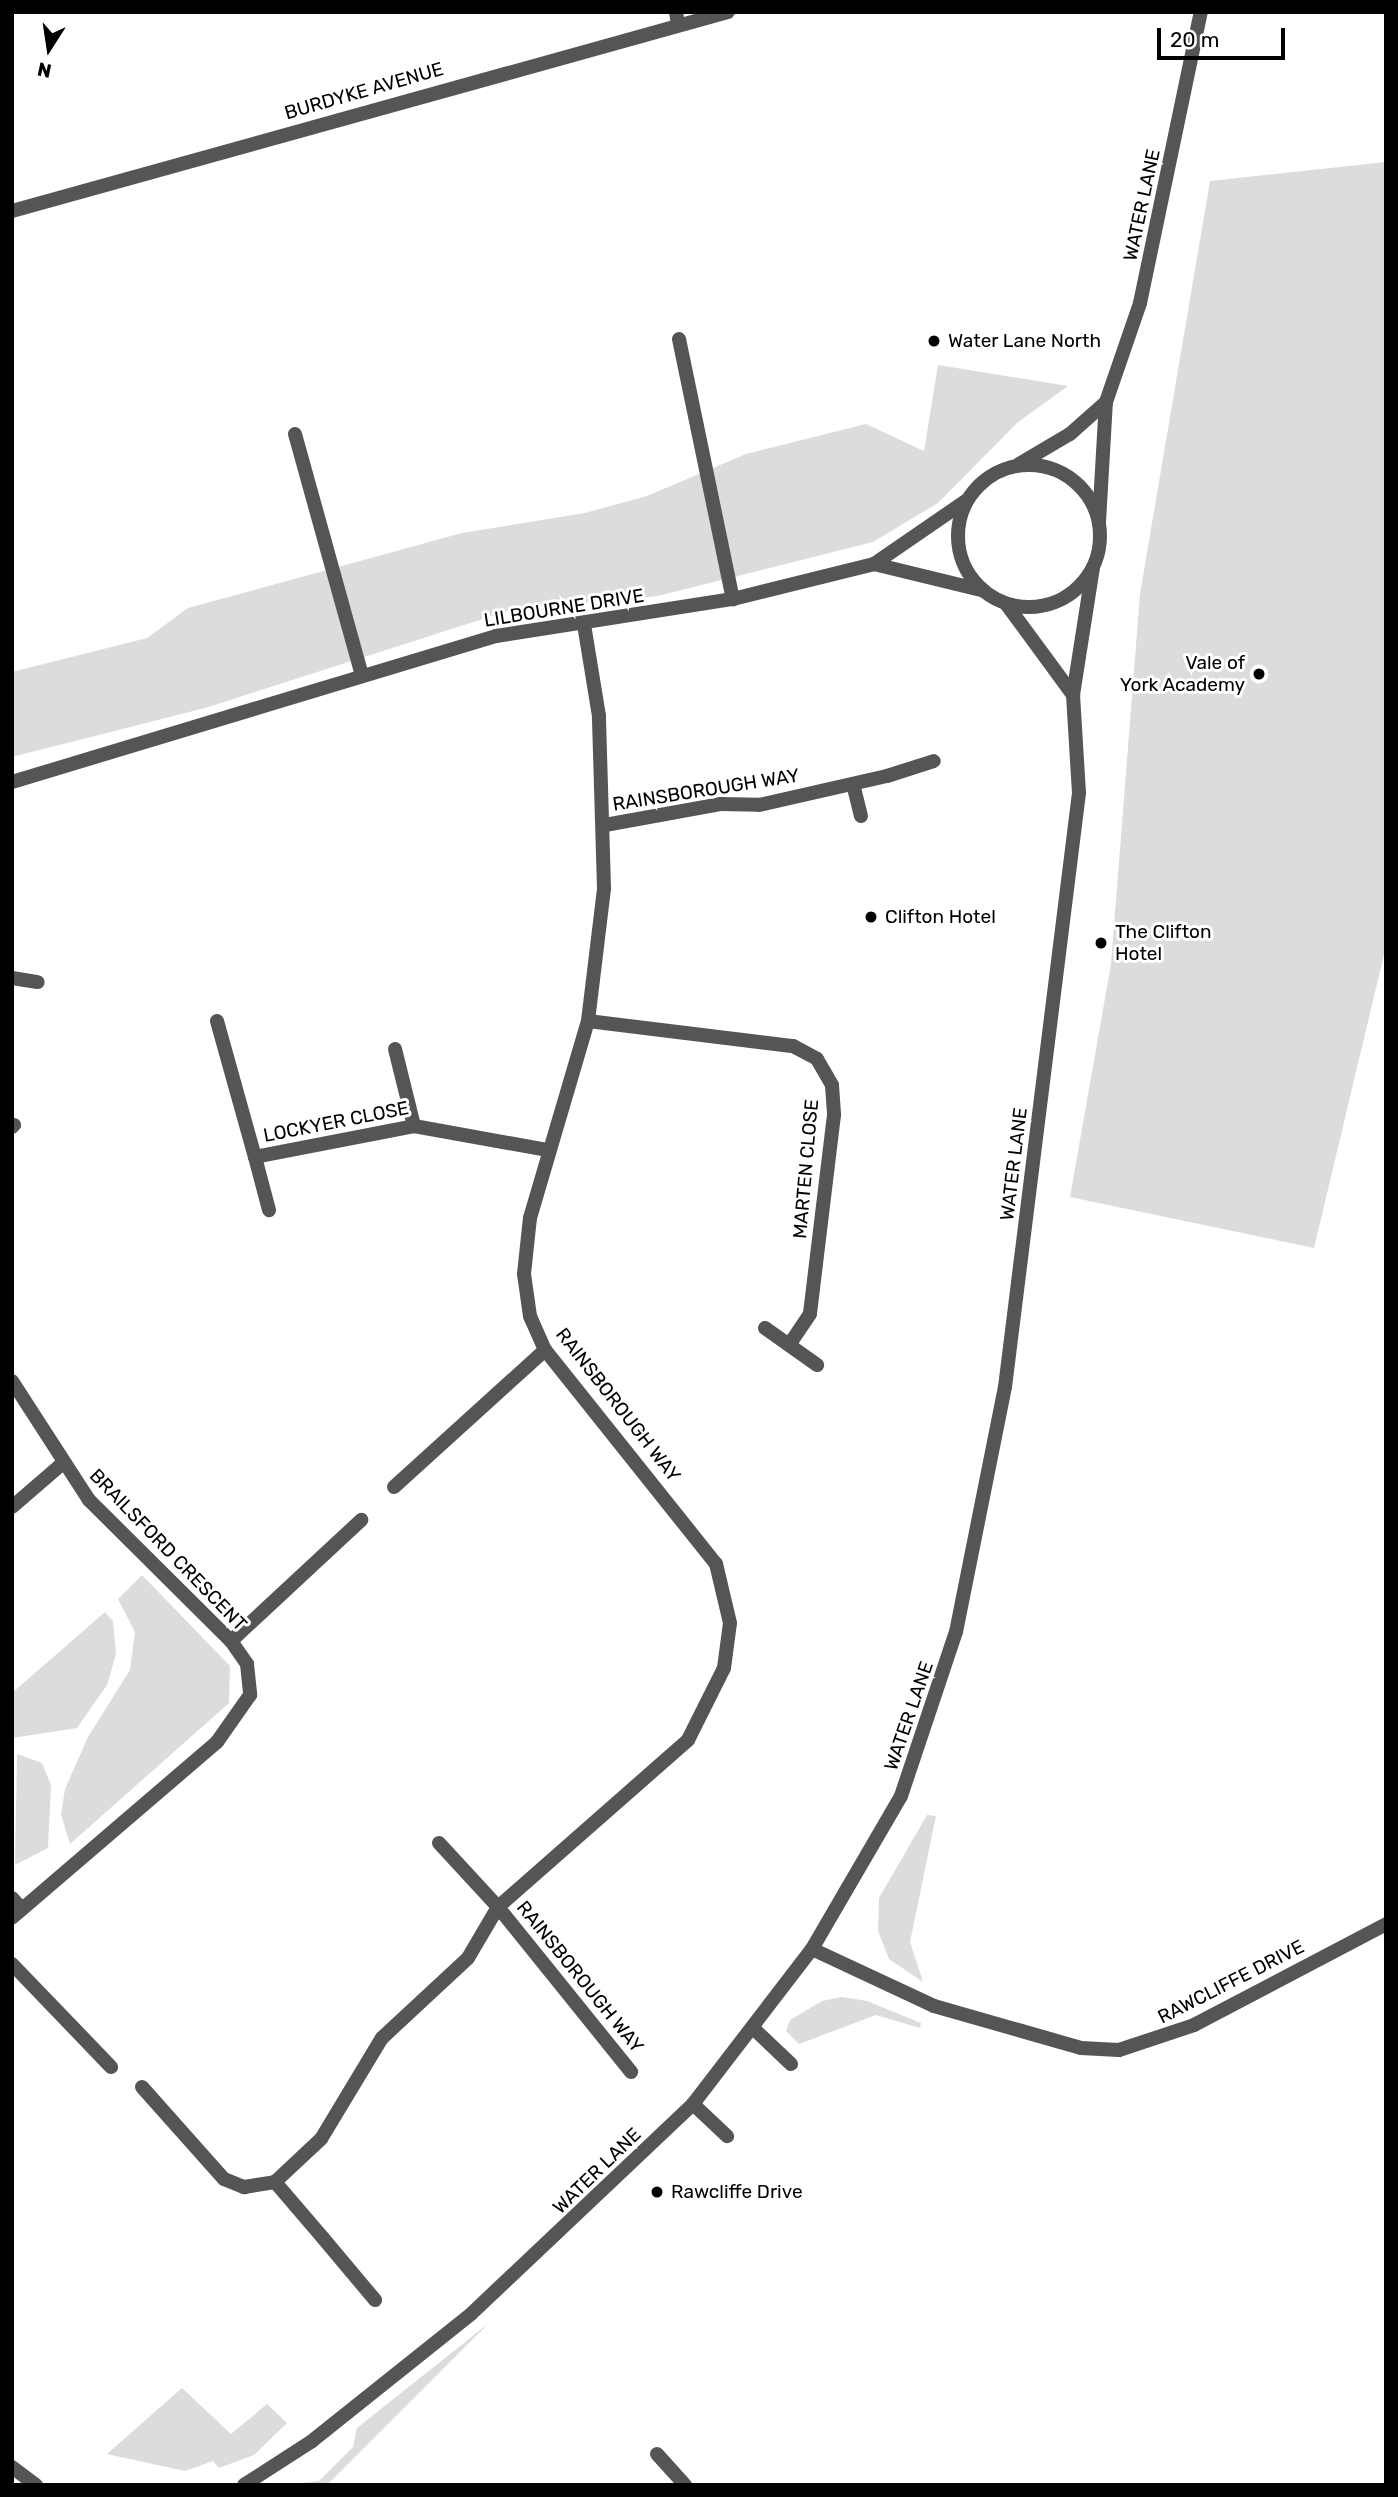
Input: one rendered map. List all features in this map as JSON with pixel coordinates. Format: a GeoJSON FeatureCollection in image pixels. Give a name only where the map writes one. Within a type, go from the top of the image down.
{"type":"FeatureCollection","features":[{"type":"Feature","properties":{"kind":"street","name":"BURDYKE AVENUE"},"geometry":{"type":"LineString","coordinates":[[12,211],[677,18],[728,12]]}},
{"type":"Feature","properties":{"kind":"street","name":"WATER LANE"},"geometry":{"type":"LineString","coordinates":[[1099,522],[1106,402],[1140,303],[1201,12]]}},
{"type":"Feature","properties":{"kind":"street"},"geometry":{"type":"LineString","coordinates":[[679,339],[733,599]]}},
{"type":"Feature","properties":{"kind":"street","name":"WATER LANE"},"geometry":{"type":"LineString","coordinates":[[1016,466],[1070,434],[1106,402]]}},
{"type":"Feature","properties":{"kind":"street"},"geometry":{"type":"LineString","coordinates":[[295,434],[362,676]]}},
{"type":"Feature","properties":{"kind":"street"},"geometry":{"type":"LineString","coordinates":[[1007,605],[1048,606],[1082,585],[1093,568],[1099,522],[1069,477],[1016,466],[988,478],[967,500],[958,548],[981,590],[1007,605],[1073,695]]}},
{"type":"Feature","properties":{"kind":"street","name":"LILBOURNE DRIVE"},"geometry":{"type":"LineString","coordinates":[[12,782],[496,636],[733,599],[874,564],[967,500]]}},
{"type":"Feature","properties":{"kind":"street","name":"LILBOURNE DRIVE"},"geometry":{"type":"LineString","coordinates":[[874,564],[981,590]]}},
{"type":"Feature","properties":{"kind":"street","name":"WATER LANE"},"geometry":{"type":"LineString","coordinates":[[244,2485],[312,2441],[471,2314],[694,2104],[754,2029],[812,1949],[901,1796],[938,1695],[975,1554],[1005,1387],[1079,793],[1073,695],[1093,568]]}},
{"type":"Feature","properties":{"kind":"street","name":"RAINSBOROUGH WAY"},"geometry":{"type":"LineString","coordinates":[[275,2182],[321,2139],[382,2038],[468,1958],[498,1908],[688,1740],[724,1668],[730,1623],[716,1564],[545,1350],[530,1316],[524,1274],[547,1150],[587,1021],[605,825],[599,716],[584,624]]}},
{"type":"Feature","properties":{"kind":"street","name":"RAINSBOROUGH WAY"},"geometry":{"type":"LineString","coordinates":[[605,825],[720,804],[759,805],[887,776],[934,761]]}},
{"type":"Feature","properties":{"kind":"street"},"geometry":{"type":"LineString","coordinates":[[853,784],[861,816]]}},
{"type":"Feature","properties":{"kind":"street"},"geometry":{"type":"LineString","coordinates":[[12,978],[38,982]]}},
{"type":"Feature","properties":{"kind":"street","name":"LOCKYER CLOSE"},"geometry":{"type":"LineString","coordinates":[[217,1021],[269,1210]]}},
{"type":"Feature","properties":{"kind":"street","name":"MARTEN CLOSE"},"geometry":{"type":"LineString","coordinates":[[587,1021],[793,1046],[817,1059],[832,1085],[834,1115],[810,1314],[789,1345]]}},
{"type":"Feature","properties":{"kind":"street"},"geometry":{"type":"LineString","coordinates":[[395,1049],[414,1126]]}},
{"type":"Feature","properties":{"kind":"street","name":"LOCKYER CLOSE"},"geometry":{"type":"LineString","coordinates":[[255,1157],[414,1126],[547,1150]]}},
{"type":"Feature","properties":{"kind":"street"},"geometry":{"type":"LineString","coordinates":[[765,1328],[817,1365]]}},
{"type":"Feature","properties":{"kind":"street"},"geometry":{"type":"LineString","coordinates":[[394,1487],[545,1350]]}},
{"type":"Feature","properties":{"kind":"street","name":"BRAILSFORD CRESCENT"},"geometry":{"type":"LineString","coordinates":[[12,1381],[89,1500],[231,1641],[247,1664],[250,1695],[239,1718],[15,1909]]}},
{"type":"Feature","properties":{"kind":"street"},"geometry":{"type":"LineString","coordinates":[[12,1507],[63,1463]]}},
{"type":"Feature","properties":{"kind":"street"},"geometry":{"type":"LineString","coordinates":[[231,1641],[361,1520]]}},
{"type":"Feature","properties":{"kind":"street"},"geometry":{"type":"LineString","coordinates":[[439,1843],[498,1908]]}},
{"type":"Feature","properties":{"kind":"street","name":"RAINSBOROUGH WAY"},"geometry":{"type":"LineString","coordinates":[[498,1908],[631,2072]]}},
{"type":"Feature","properties":{"kind":"street","name":"RAWCLIFFE DRIVE"},"geometry":{"type":"LineString","coordinates":[[812,1949],[947,2010],[1081,2048],[1119,2050],[1194,2025],[1386,1924]]}},
{"type":"Feature","properties":{"kind":"street"},"geometry":{"type":"LineString","coordinates":[[12,1964],[111,2067]]}},
{"type":"Feature","properties":{"kind":"street"},"geometry":{"type":"LineString","coordinates":[[754,2029],[791,2064]]}},
{"type":"Feature","properties":{"kind":"street"},"geometry":{"type":"LineString","coordinates":[[142,2087],[224,2179],[244,2187],[275,2182],[375,2300]]}},
{"type":"Feature","properties":{"kind":"street"},"geometry":{"type":"LineString","coordinates":[[694,2104],[727,2136]]}},
{"type":"Feature","properties":{"kind":"street"},"geometry":{"type":"LineString","coordinates":[[657,2454],[685,2485]]}},
{"type":"Feature","properties":{"kind":"street"},"geometry":{"type":"LineString","coordinates":[[12,2467],[36,2485]]}},
{"type":"Feature","properties":{"kind":"shaded area","name":"Vale of York Academy"},"geometry":{"type":"Polygon","coordinates":[[[1386,162],[1386,946],[1314,1248],[1070,1197],[1111,964],[1140,594],[1210,181],[1386,162]]]}},
{"type":"Feature","properties":{"kind":"shaded area"},"geometry":{"type":"Polygon","coordinates":[[[938,365],[1068,386],[1017,423],[938,503],[873,542],[658,596],[514,609],[205,708],[12,757],[12,672],[147,638],[188,608],[462,533],[585,513],[647,496],[746,454],[866,424],[924,451],[938,365]]]}},
{"type":"Feature","properties":{"kind":"shaded area"},"geometry":{"type":"Polygon","coordinates":[[[142,1575],[230,1666],[229,1703],[70,1844],[61,1815],[65,1789],[88,1737],[130,1670],[135,1632],[118,1599],[142,1575]]]}},
{"type":"Feature","properties":{"kind":"shaded area"},"geometry":{"type":"Polygon","coordinates":[[[105,1612],[113,1621],[116,1654],[107,1685],[77,1728],[12,1738],[12,1693],[105,1612]]]}},
{"type":"Feature","properties":{"kind":"shaded area"},"geometry":{"type":"Polygon","coordinates":[[[17,1754],[42,1763],[51,1785],[48,1848],[15,1865],[17,1754]]]}},
{"type":"Feature","properties":{"kind":"shaded area"},"geometry":{"type":"Polygon","coordinates":[[[927,1815],[936,1816],[910,1942],[923,1982],[889,1959],[878,1931],[879,1898],[927,1815]]]}},
{"type":"Feature","properties":{"kind":"shaded area"},"geometry":{"type":"Polygon","coordinates":[[[842,1997],[867,2001],[921,2023],[920,2028],[876,2015],[799,2044],[786,2031],[790,2020],[822,2001],[842,1997]]]}},
{"type":"Feature","properties":{"kind":"shaded area"},"geometry":{"type":"Polygon","coordinates":[[[489,2323],[327,2485],[280,2485],[319,2481],[353,2447],[357,2428],[489,2323]]]}},
{"type":"Feature","properties":{"kind":"shaded area"},"geometry":{"type":"Polygon","coordinates":[[[182,2388],[231,2434],[267,2404],[287,2423],[254,2455],[219,2468],[213,2461],[185,2471],[107,2454],[182,2388]]]}},
{"type":"Feature","properties":{"kind":"place","name":"Water Lane North"},"geometry":{"type":"Point","coordinates":[934,341]}},
{"type":"Feature","properties":{"kind":"place","name":"Vale of York Academy"},"geometry":{"type":"Point","coordinates":[1259,674]}},
{"type":"Feature","properties":{"kind":"place","name":"Clifton Hotel"},"geometry":{"type":"Point","coordinates":[871,917]}},
{"type":"Feature","properties":{"kind":"place","name":"The Clifton Hotel"},"geometry":{"type":"Point","coordinates":[1101,943]}},
{"type":"Feature","properties":{"kind":"place","name":"Rawcliffe Drive"},"geometry":{"type":"Point","coordinates":[657,2192]}}]}
